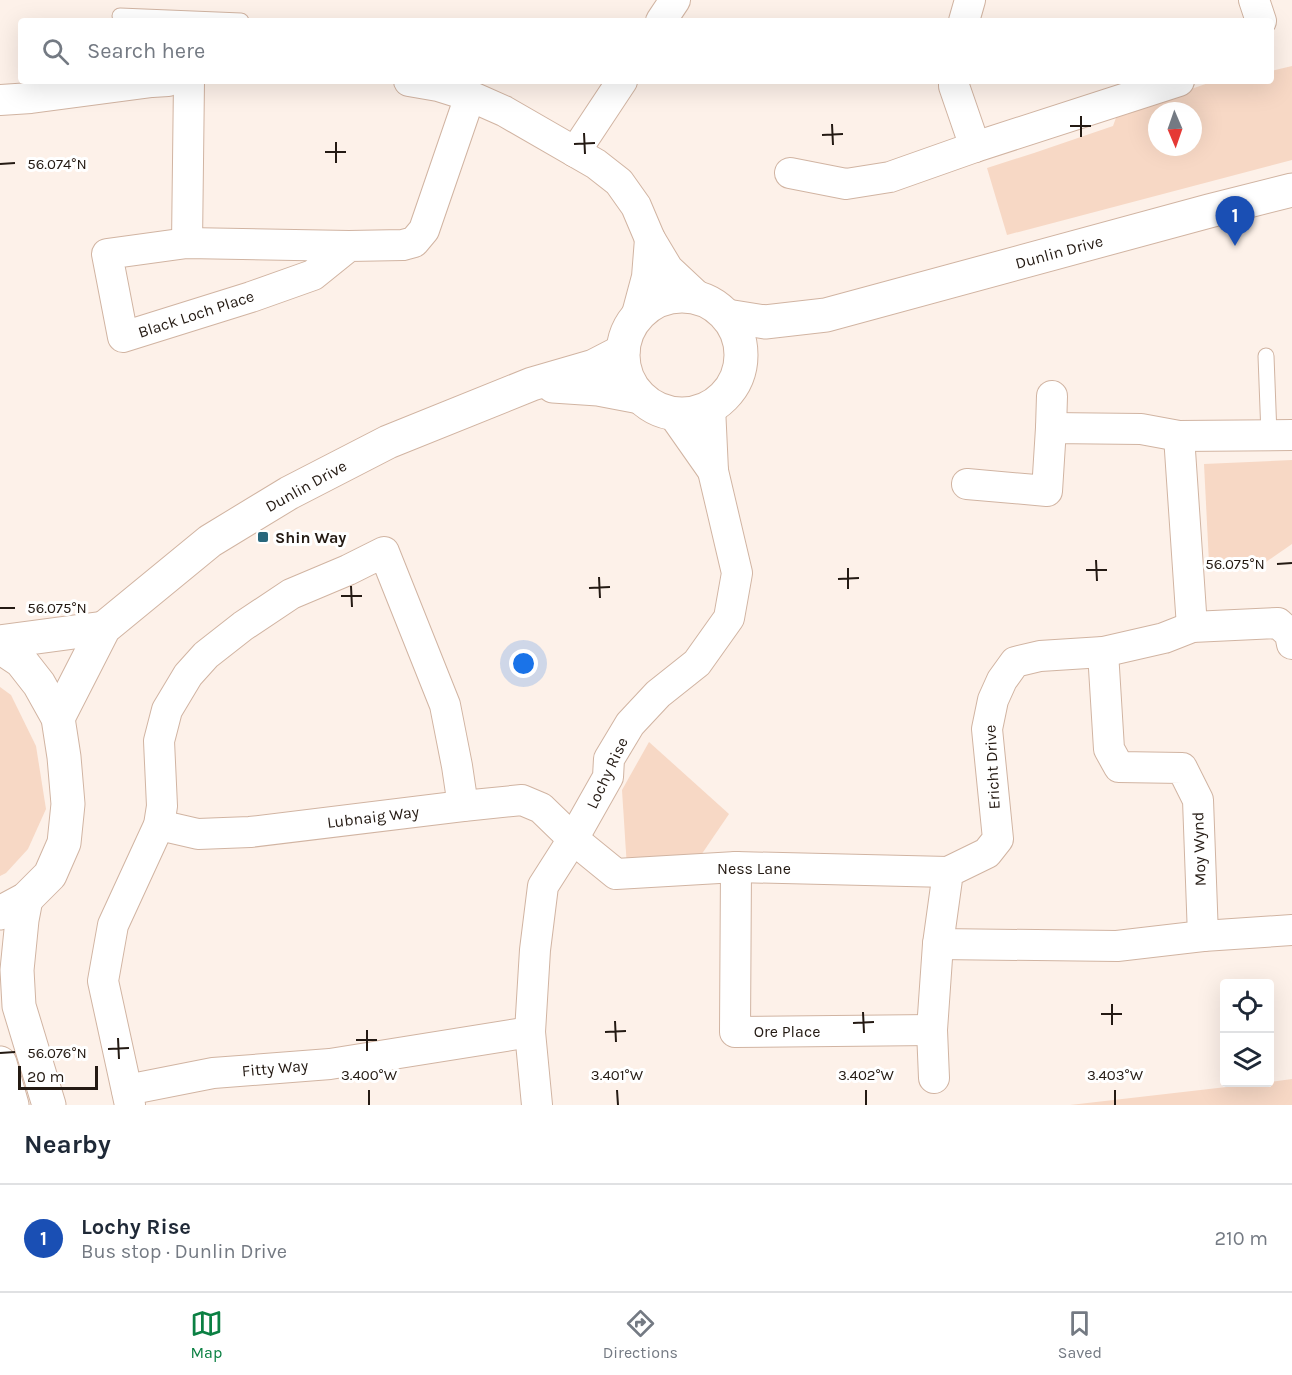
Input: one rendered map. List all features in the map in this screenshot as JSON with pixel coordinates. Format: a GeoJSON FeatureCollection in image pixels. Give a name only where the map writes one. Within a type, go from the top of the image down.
{"type":"FeatureCollection","features":[{"type":"Feature","properties":{"kind":"street"},"geometry":{"type":"LineString","coordinates":[[663,18],[675,0]]}},
{"type":"Feature","properties":{"kind":"street"},"geometry":{"type":"LineString","coordinates":[[965,18],[970,0]]}},
{"type":"Feature","properties":{"kind":"street"},"geometry":{"type":"LineString","coordinates":[[1254,0],[1260,18]]}},
{"type":"Feature","properties":{"kind":"street"},"geometry":{"type":"LineString","coordinates":[[0,100],[137,84]]}},
{"type":"Feature","properties":{"kind":"street"},"geometry":{"type":"LineString","coordinates":[[188,243],[189,84]]}},
{"type":"Feature","properties":{"kind":"street"},"geometry":{"type":"LineString","coordinates":[[427,84],[474,92],[596,164],[619,182],[636,206],[650,239],[668,269],[699,298]]}},
{"type":"Feature","properties":{"kind":"street"},"geometry":{"type":"LineString","coordinates":[[575,152],[620,84]]}},
{"type":"Feature","properties":{"kind":"street"},"geometry":{"type":"LineString","coordinates":[[954,84],[975,147]]}},
{"type":"Feature","properties":{"kind":"street"},"geometry":{"type":"LineString","coordinates":[[790,173],[846,184],[890,177],[1170,84]]}},
{"type":"Feature","properties":{"kind":"street","name":"Black Loch Place"},"geometry":{"type":"LineString","coordinates":[[349,246],[313,275],[123,337],[107,254],[188,243],[349,246],[403,245],[414,242],[424,230],[474,92]]}},
{"type":"Feature","properties":{"kind":"street","name":"Dunlin Drive"},"geometry":{"type":"LineString","coordinates":[[699,298],[714,305],[727,316],[765,322],[826,315],[1292,190]]}},
{"type":"Feature","properties":{"kind":"street"},"geometry":{"type":"LineString","coordinates":[[640,397],[630,384],[624,368],[623,351],[627,333],[636,318],[647,277],[650,239]]}},
{"type":"Feature","properties":{"kind":"street"},"geometry":{"type":"LineString","coordinates":[[636,318],[649,306],[666,298],[682,296],[699,298]]}},
{"type":"Feature","properties":{"kind":"street","name":"Dunlin Drive"},"geometry":{"type":"LineString","coordinates":[[741,363],[771,343],[826,315]]}},
{"type":"Feature","properties":{"kind":"street"},"geometry":{"type":"LineString","coordinates":[[673,414],[692,413],[710,408],[725,396],[736,381],[741,363],[741,346],[736,330],[727,316]]}},
{"type":"Feature","properties":{"kind":"street","name":"Dunlin Drive"},"geometry":{"type":"LineString","coordinates":[[58,718],[104,628],[210,541],[290,493],[388,442],[532,384],[594,366],[623,351]]}},
{"type":"Feature","properties":{"kind":"street","name":"Dunlin Drive"},"geometry":{"type":"LineString","coordinates":[[532,384],[598,389],[640,397],[655,408],[673,414]]}},
{"type":"Feature","properties":{"kind":"street"},"geometry":{"type":"LineString","coordinates":[[967,484],[1047,491],[1052,396]]}},
{"type":"Feature","properties":{"kind":"street","name":"Lochy Rise"},"geometry":{"type":"LineString","coordinates":[[537,1105],[530,1032],[535,950],[543,886],[608,777],[609,759],[630,724],[658,694],[697,663],[729,618],[737,573],[713,471],[710,408]]}},
{"type":"Feature","properties":{"kind":"street","name":"Lochy Rise"},"geometry":{"type":"LineString","coordinates":[[673,414],[713,471]]}},
{"type":"Feature","properties":{"kind":"street"},"geometry":{"type":"LineString","coordinates":[[1052,428],[1141,429],[1179,436],[1280,435]]}},
{"type":"Feature","properties":{"kind":"street"},"geometry":{"type":"LineString","coordinates":[[1179,436],[1192,627]]}},
{"type":"Feature","properties":{"kind":"street"},"geometry":{"type":"LineString","coordinates":[[128,1098],[103,981],[113,925],[159,825],[162,806],[159,741],[167,710],[188,675],[206,655],[291,594],[384,552],[445,705],[463,806]]}},
{"type":"Feature","properties":{"kind":"street","name":"Ericht Drive"},"geometry":{"type":"LineString","coordinates":[[948,872],[987,853],[998,839],[987,729],[993,700],[1002,680],[1015,662],[1040,656],[1103,652],[1164,638],[1192,627],[1278,623],[1290,634],[1292,644]]}},
{"type":"Feature","properties":{"kind":"street"},"geometry":{"type":"LineString","coordinates":[[0,642],[104,628]]}},
{"type":"Feature","properties":{"kind":"street"},"geometry":{"type":"LineString","coordinates":[[0,647],[21,661],[39,684],[58,718],[64,757],[68,804],[64,843],[50,875],[13,906],[22,920],[17,970],[19,1005],[49,1105]]}},
{"type":"Feature","properties":{"kind":"street","name":"Moy Wynd"},"geometry":{"type":"LineString","coordinates":[[1103,652],[1109,749],[1119,768],[1182,768],[1198,800],[1203,936]]}},
{"type":"Feature","properties":{"kind":"street","name":"Lubnaig Way"},"geometry":{"type":"LineString","coordinates":[[159,825],[198,834],[250,832],[522,800],[541,808],[573,839]]}},
{"type":"Feature","properties":{"kind":"street","name":"Ness Lane"},"geometry":{"type":"LineString","coordinates":[[573,839],[616,874],[736,867],[948,872]]}},
{"type":"Feature","properties":{"kind":"street","name":"Ore Place"},"geometry":{"type":"LineString","coordinates":[[736,867],[735,1032],[932,1030]]}},
{"type":"Feature","properties":{"kind":"street"},"geometry":{"type":"LineString","coordinates":[[934,1078],[932,1030],[938,944],[948,872]]}},
{"type":"Feature","properties":{"kind":"street"},"geometry":{"type":"LineString","coordinates":[[938,944],[1118,946],[1203,936],[1292,930]]}},
{"type":"Feature","properties":{"kind":"street","name":"Fitty Way"},"geometry":{"type":"LineString","coordinates":[[128,1098],[213,1073],[330,1064],[530,1032]]}},
{"type":"Feature","properties":{"kind":"street"},"geometry":{"type":"LineString","coordinates":[[0,1063],[12,1105]]}},
{"type":"Feature","properties":{"kind":"lane"},"geometry":{"type":"LineString","coordinates":[[120,16],[162,18]]}},
{"type":"Feature","properties":{"kind":"lane"},"geometry":{"type":"LineString","coordinates":[[1266,356],[1280,435]]}},
{"type":"Feature","properties":{"kind":"shaded area"},"geometry":{"type":"Polygon","coordinates":[[[1292,66],[1292,160],[1007,235],[987,168],[1113,126],[1117,115],[1148,104],[1148,156],[1202,156],[1202,102],[1154,102],[1205,84],[1274,84],[1274,70],[1292,66]]]}},
{"type":"Feature","properties":{"kind":"shaded area"},"geometry":{"type":"Polygon","coordinates":[[[1292,460],[1292,544],[1266,562],[1209,563],[1204,464],[1292,460]]]}},
{"type":"Feature","properties":{"kind":"shaded area"},"geometry":{"type":"Polygon","coordinates":[[[0,687],[11,695],[36,746],[46,809],[28,849],[6,873],[0,876],[0,687]]]}},
{"type":"Feature","properties":{"kind":"shaded area"},"geometry":{"type":"Polygon","coordinates":[[[649,742],[729,814],[697,861],[627,868],[622,790],[649,742]]]}},
{"type":"Feature","properties":{"kind":"shaded area"},"geometry":{"type":"Polygon","coordinates":[[[1292,1079],[1292,1105],[1070,1105],[1227,1087],[1274,1087],[1274,1081],[1292,1079]]]}},
{"type":"Feature","properties":{"kind":"place","name":"Lochy Rise"},"geometry":{"type":"Point","coordinates":[1235,246]}},
{"type":"Feature","properties":{"kind":"place","name":"Shin Way"},"geometry":{"type":"Point","coordinates":[263,537]}}]}
